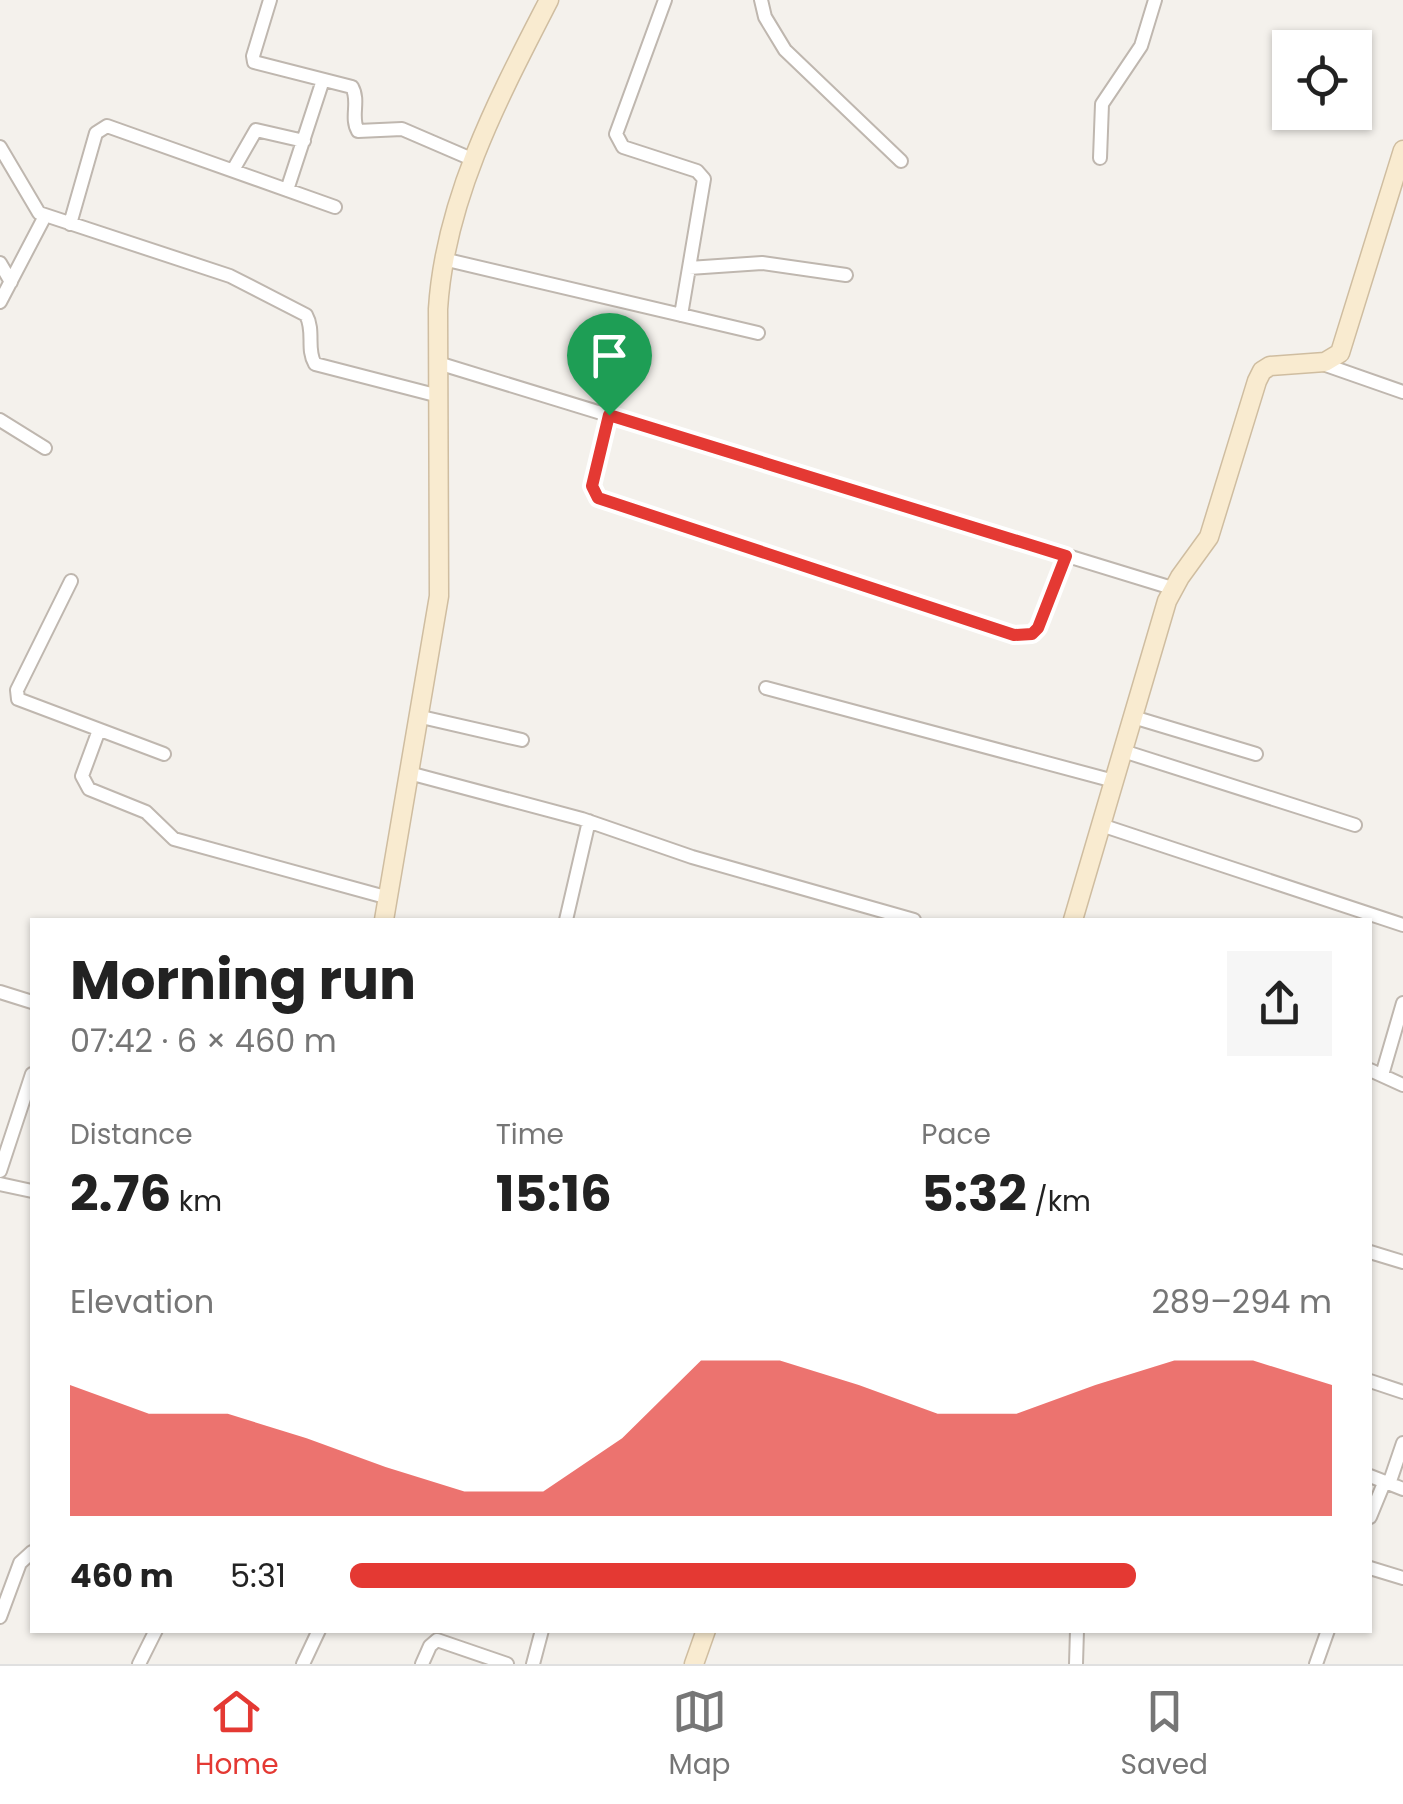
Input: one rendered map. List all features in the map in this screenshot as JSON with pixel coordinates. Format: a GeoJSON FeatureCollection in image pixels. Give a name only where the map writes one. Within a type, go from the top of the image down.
{"type":"FeatureCollection","features":[{"type":"Feature","properties":{"kind":"street"},"geometry":{"type":"LineString","coordinates":[[270,0],[254,62],[355,90],[354,125],[358,130],[402,130],[474,160]]}},
{"type":"Feature","properties":{"kind":"street"},"geometry":{"type":"LineString","coordinates":[[384,918],[439,596],[438,310],[443,258],[493,109],[548,0]]}},
{"type":"Feature","properties":{"kind":"street"},"geometry":{"type":"LineString","coordinates":[[665,0],[616,134],[623,147],[702,174],[705,185],[680,315]]}},
{"type":"Feature","properties":{"kind":"street"},"geometry":{"type":"LineString","coordinates":[[760,0],[764,18],[785,50],[901,161]]}},
{"type":"Feature","properties":{"kind":"street"},"geometry":{"type":"LineString","coordinates":[[1100,158],[1102,104],[1140,46],[1155,0]]}},
{"type":"Feature","properties":{"kind":"street"},"geometry":{"type":"LineString","coordinates":[[287,190],[323,80]]}},
{"type":"Feature","properties":{"kind":"street"},"geometry":{"type":"LineString","coordinates":[[70,224],[96,134],[106,126],[336,208]]}},
{"type":"Feature","properties":{"kind":"street"},"geometry":{"type":"LineString","coordinates":[[233,170],[256,130],[304,141]]}},
{"type":"Feature","properties":{"kind":"street"},"geometry":{"type":"LineString","coordinates":[[0,147],[34,207],[45,216],[230,276],[299,310],[310,322],[311,356],[320,366],[439,396]]}},
{"type":"Feature","properties":{"kind":"street"},"geometry":{"type":"LineString","coordinates":[[1075,918],[1172,588],[1209,537],[1262,371],[1279,364],[1334,359],[1343,345],[1403,150]]}},
{"type":"Feature","properties":{"kind":"street"},"geometry":{"type":"LineString","coordinates":[[0,302],[45,216]]}},
{"type":"Feature","properties":{"kind":"street"},"geometry":{"type":"LineString","coordinates":[[443,258],[758,333]]}},
{"type":"Feature","properties":{"kind":"street"},"geometry":{"type":"LineString","coordinates":[[0,263],[10,282]]}},
{"type":"Feature","properties":{"kind":"street"},"geometry":{"type":"LineString","coordinates":[[689,268],[762,264],[846,275]]}},
{"type":"Feature","properties":{"kind":"street"},"geometry":{"type":"LineString","coordinates":[[1318,362],[1403,392]]}},
{"type":"Feature","properties":{"kind":"street"},"geometry":{"type":"LineString","coordinates":[[438,363],[1172,588]]}},
{"type":"Feature","properties":{"kind":"street"},"geometry":{"type":"LineString","coordinates":[[609,415],[592,486],[598,498],[1014,635],[1032,634],[1038,628],[1066,556]]}},
{"type":"Feature","properties":{"kind":"street"},"geometry":{"type":"LineString","coordinates":[[0,420],[45,448]]}},
{"type":"Feature","properties":{"kind":"street"},"geometry":{"type":"LineString","coordinates":[[71,581],[16,694],[21,702],[164,754]]}},
{"type":"Feature","properties":{"kind":"street"},"geometry":{"type":"LineString","coordinates":[[766,688],[1114,782]]}},
{"type":"Feature","properties":{"kind":"street"},"geometry":{"type":"LineString","coordinates":[[418,716],[522,740]]}},
{"type":"Feature","properties":{"kind":"street"},"geometry":{"type":"LineString","coordinates":[[1132,717],[1256,754]]}},
{"type":"Feature","properties":{"kind":"street"},"geometry":{"type":"LineString","coordinates":[[99,730],[82,776],[88,789],[139,808],[174,839],[389,898]]}},
{"type":"Feature","properties":{"kind":"street"},"geometry":{"type":"LineString","coordinates":[[1123,751],[1355,825]]}},
{"type":"Feature","properties":{"kind":"street"},"geometry":{"type":"LineString","coordinates":[[409,773],[589,821],[678,852],[907,918]]}},
{"type":"Feature","properties":{"kind":"street"},"geometry":{"type":"LineString","coordinates":[[566,918],[589,821]]}},
{"type":"Feature","properties":{"kind":"street"},"geometry":{"type":"LineString","coordinates":[[1101,825],[1403,926]]}},
{"type":"Feature","properties":{"kind":"street"},"geometry":{"type":"LineString","coordinates":[[0,992],[30,1001]]}},
{"type":"Feature","properties":{"kind":"street"},"geometry":{"type":"LineString","coordinates":[[1403,1003],[1376,1072],[1403,1085]]}},
{"type":"Feature","properties":{"kind":"street"},"geometry":{"type":"LineString","coordinates":[[0,1172],[30,1080]]}},
{"type":"Feature","properties":{"kind":"street"},"geometry":{"type":"LineString","coordinates":[[0,1184],[30,1191]]}},
{"type":"Feature","properties":{"kind":"street"},"geometry":{"type":"LineString","coordinates":[[1372,1253],[1403,1262]]}},
{"type":"Feature","properties":{"kind":"street"},"geometry":{"type":"LineString","coordinates":[[1372,1381],[1403,1392]]}},
{"type":"Feature","properties":{"kind":"street"},"geometry":{"type":"LineString","coordinates":[[1372,1513],[1403,1443]]}},
{"type":"Feature","properties":{"kind":"street"},"geometry":{"type":"LineString","coordinates":[[1372,1477],[1403,1489]]}},
{"type":"Feature","properties":{"kind":"street"},"geometry":{"type":"LineString","coordinates":[[0,1617],[4,1593],[20,1562],[30,1554]]}},
{"type":"Feature","properties":{"kind":"street"},"geometry":{"type":"LineString","coordinates":[[1372,1569],[1403,1578]]}},
{"type":"Feature","properties":{"kind":"street"},"geometry":{"type":"LineString","coordinates":[[139,1664],[154,1633]]}},
{"type":"Feature","properties":{"kind":"street"},"geometry":{"type":"LineString","coordinates":[[307,1663],[318,1633]]}},
{"type":"Feature","properties":{"kind":"street"},"geometry":{"type":"LineString","coordinates":[[533,1664],[541,1633]]}},
{"type":"Feature","properties":{"kind":"street"},"geometry":{"type":"LineString","coordinates":[[694,1664],[705,1633]]}},
{"type":"Feature","properties":{"kind":"street"},"geometry":{"type":"LineString","coordinates":[[1076,1664],[1077,1633]]}},
{"type":"Feature","properties":{"kind":"street"},"geometry":{"type":"LineString","coordinates":[[1316,1664],[1327,1633]]}},
{"type":"Feature","properties":{"kind":"street"},"geometry":{"type":"LineString","coordinates":[[422,1664],[436,1640],[507,1664]]}},
{"type":"Feature","properties":{"kind":"route"},"geometry":{"type":"LineString","coordinates":[[609,415],[1066,556],[1038,628],[1032,634],[1014,635],[598,498],[592,486],[609,415]]}}]}
